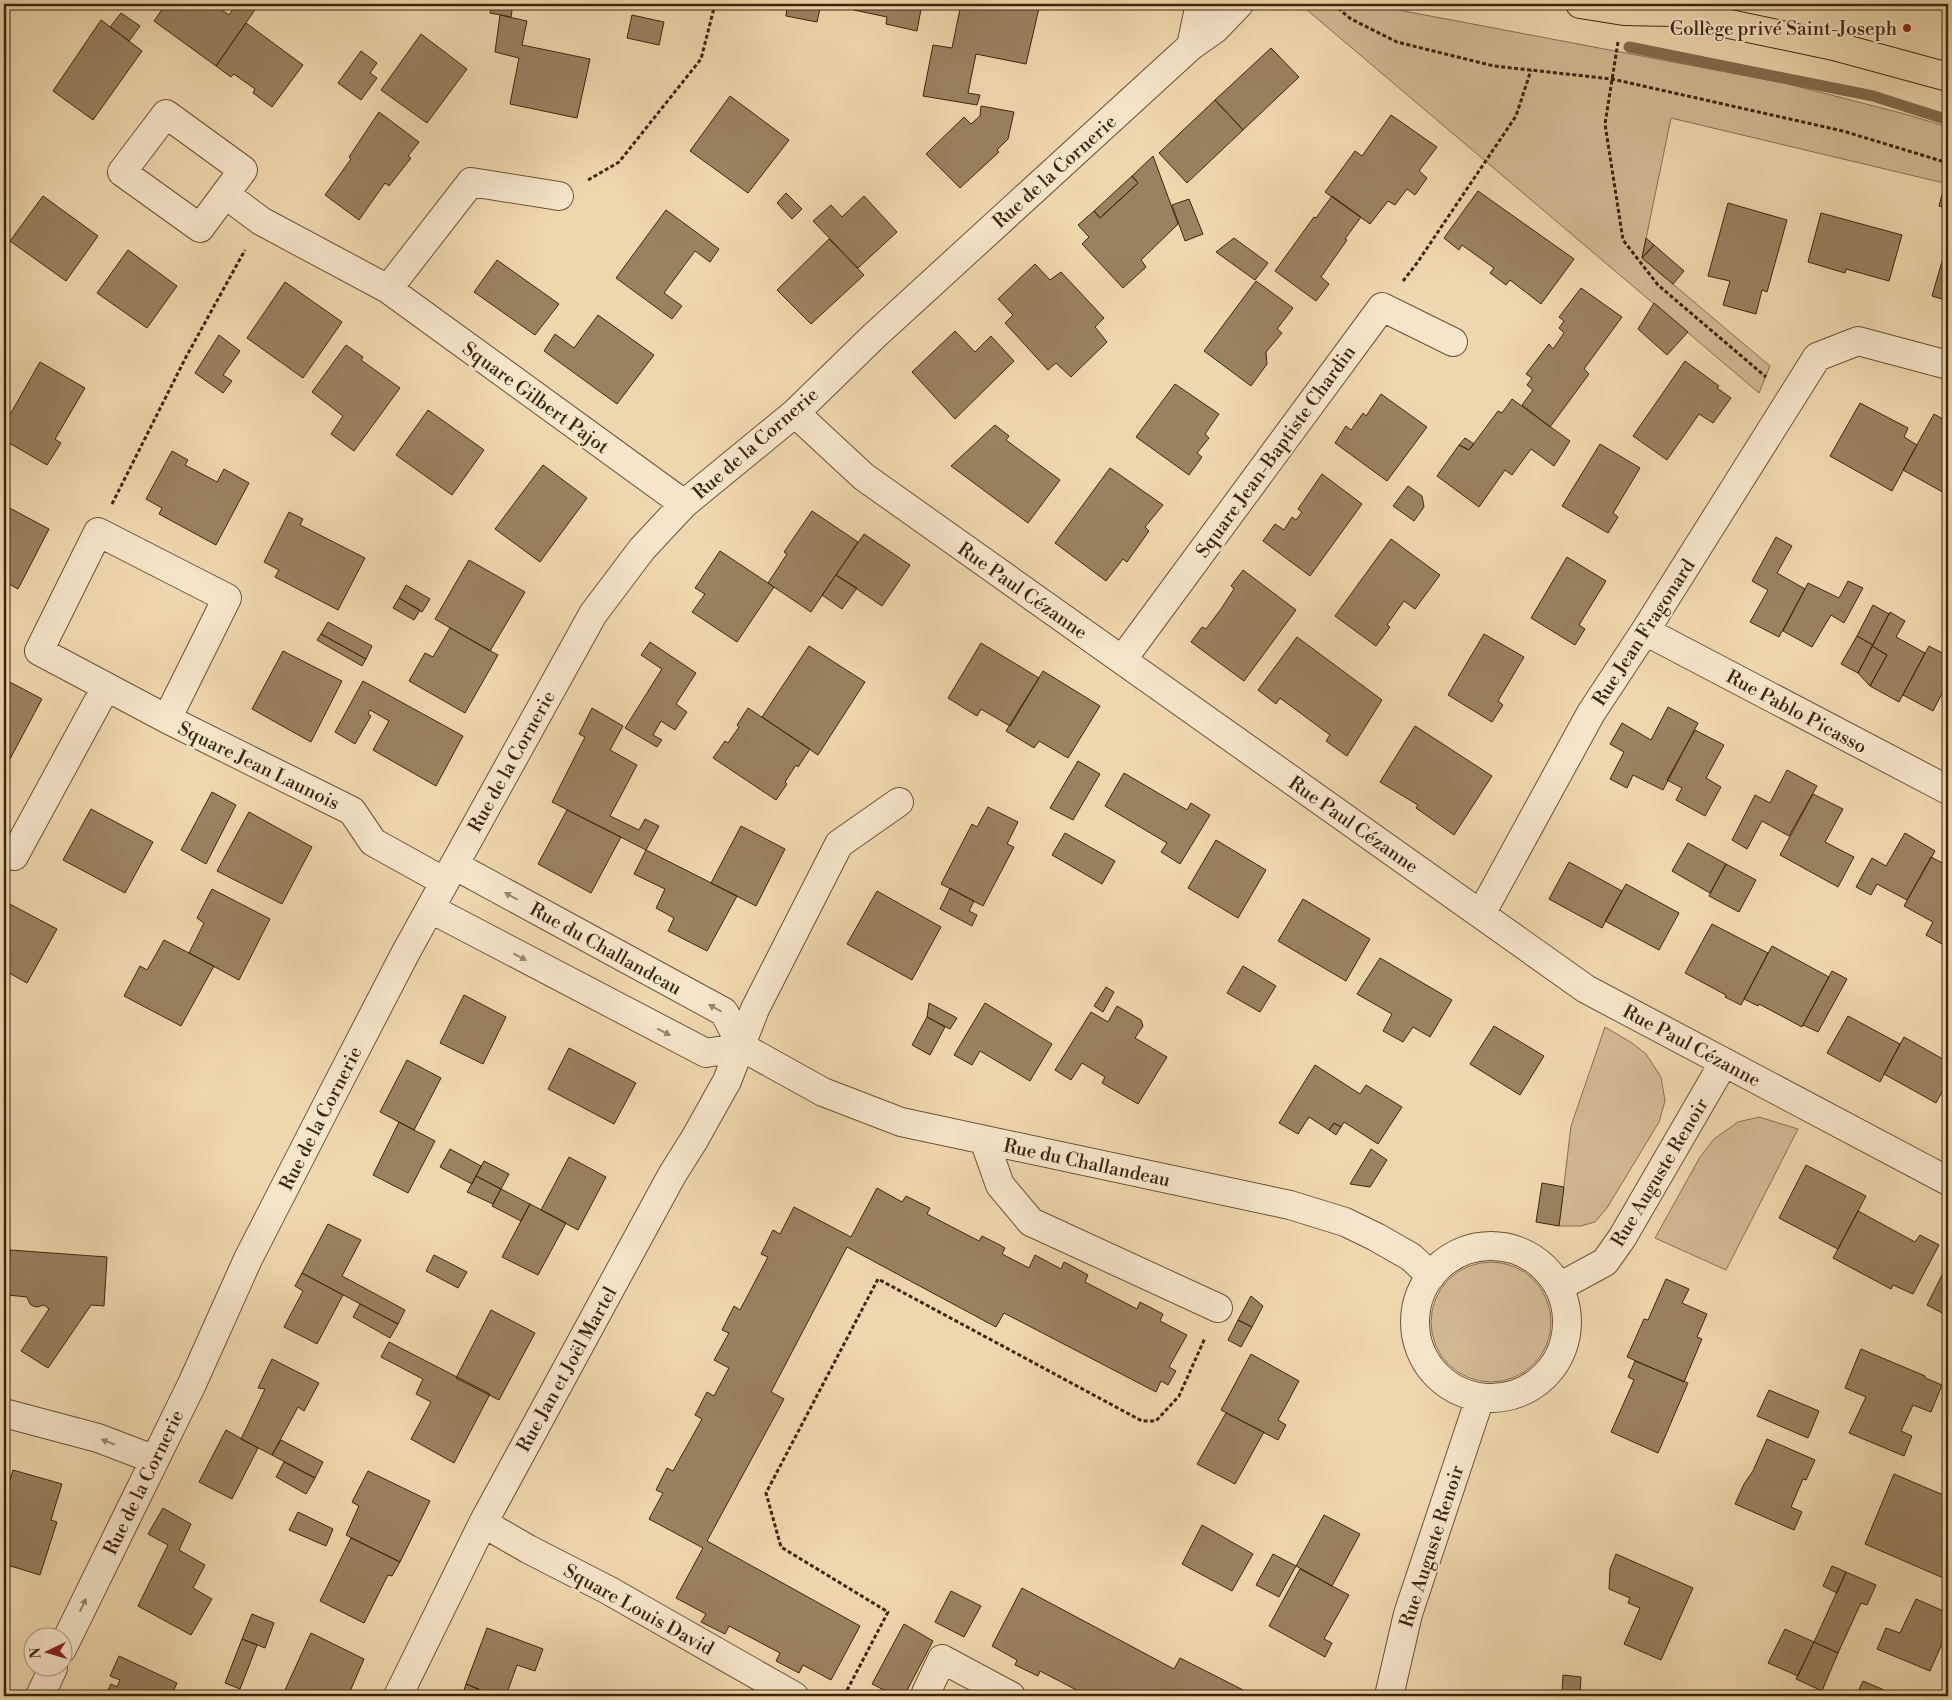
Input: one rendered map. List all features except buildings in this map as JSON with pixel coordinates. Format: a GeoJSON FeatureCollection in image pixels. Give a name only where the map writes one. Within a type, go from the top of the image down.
{"type":"FeatureCollection","features":[{"type":"Feature","properties":{"kind":"main road"},"geometry":{"type":"LineString","coordinates":[[1580,4],[1624,11],[1663,8],[1834,46],[1948,77]]}},
{"type":"Feature","properties":{"kind":"street"},"geometry":{"type":"LineString","coordinates":[[1191,46],[1200,4]]}},
{"type":"Feature","properties":{"kind":"street","name":"Rue de la Cornerie"},"geometry":{"type":"LineString","coordinates":[[72,1628],[153,1459],[192,1384],[248,1259],[401,961],[593,614],[642,549],[684,504],[795,413],[873,337],[1191,46],[1215,30],[1239,4]]}},
{"type":"Feature","properties":{"kind":"street"},"geometry":{"type":"LineString","coordinates":[[388,289],[471,182],[559,196]]}},
{"type":"Feature","properties":{"kind":"street","name":"Square Gilbert Pajot"},"geometry":{"type":"LineString","coordinates":[[225,194],[261,221],[388,289],[684,504]]}},
{"type":"Feature","properties":{"kind":"street"},"geometry":{"type":"LineString","coordinates":[[1382,307],[1453,342]]}},
{"type":"Feature","properties":{"kind":"street","name":"Square Jean-Baptiste Chardin"},"geometry":{"type":"LineString","coordinates":[[1122,660],[1382,307]]}},
{"type":"Feature","properties":{"kind":"street","name":"Rue Jean Fragonard"},"geometry":{"type":"LineString","coordinates":[[1480,914],[1592,713],[1646,631],[1817,357],[1858,341],[1948,365]]}},
{"type":"Feature","properties":{"kind":"street","name":"Rue Paul Cézanne"},"geometry":{"type":"LineString","coordinates":[[795,413],[864,477],[1586,989],[1948,1181]]}},
{"type":"Feature","properties":{"kind":"street","name":"Square Jean Launois"},"geometry":{"type":"LineString","coordinates":[[167,719],[227,598],[98,532],[39,651],[167,719],[352,810],[373,842],[449,873]]}},
{"type":"Feature","properties":{"kind":"street","name":"Rue Pablo Picasso"},"geometry":{"type":"LineString","coordinates":[[1646,631],[1948,790]]}},
{"type":"Feature","properties":{"kind":"street"},"geometry":{"type":"LineString","coordinates":[[14,856],[106,687]]}},
{"type":"Feature","properties":{"kind":"street","name":"Rue Jan et Joël Martel"},"geometry":{"type":"LineString","coordinates":[[398,1696],[482,1523],[672,1175],[727,1081],[755,1010],[839,844],[899,802]]}},
{"type":"Feature","properties":{"kind":"street","name":"Rue du Challandeau"},"geometry":{"type":"LineString","coordinates":[[449,873],[724,1012],[742,1047],[823,1092],[901,1122],[1290,1205],[1345,1222],[1376,1237],[1411,1257],[1431,1276]]}},
{"type":"Feature","properties":{"kind":"street"},"geometry":{"type":"LineString","coordinates":[[431,909],[706,1053],[742,1047]]}},
{"type":"Feature","properties":{"kind":"street","name":"Rue Auguste Renoir"},"geometry":{"type":"LineString","coordinates":[[1559,1287],[1605,1262],[1622,1238],[1724,1062]]}},
{"type":"Feature","properties":{"kind":"street"},"geometry":{"type":"LineString","coordinates":[[984,1140],[1000,1185],[1031,1222],[1218,1308]]}},
{"type":"Feature","properties":{"kind":"street"},"geometry":{"type":"LineString","coordinates":[[1489,1246],[1506,1248],[1522,1253],[1536,1261],[1549,1273],[1559,1287],[1565,1304],[1568,1323],[1565,1341],[1558,1359],[1548,1374],[1533,1386],[1516,1394],[1499,1398],[1480,1398],[1463,1393],[1448,1385],[1435,1373],[1425,1359],[1418,1342],[1416,1325],[1417,1308],[1422,1291],[1431,1276],[1442,1264],[1457,1254],[1472,1248],[1489,1246]]}},
{"type":"Feature","properties":{"kind":"street","name":"Rue Auguste Renoir"},"geometry":{"type":"LineString","coordinates":[[1389,1696],[1408,1614],[1480,1398]]}},
{"type":"Feature","properties":{"kind":"street"},"geometry":{"type":"LineString","coordinates":[[4,1413],[98,1438],[153,1459]]}},
{"type":"Feature","properties":{"kind":"street","name":"Square Louis David"},"geometry":{"type":"LineString","coordinates":[[482,1523],[608,1590],[794,1696]]}},
{"type":"Feature","properties":{"kind":"street"},"geometry":{"type":"LineString","coordinates":[[926,1693],[942,1659],[1011,1696]]}},
{"type":"Feature","properties":{"kind":"street"},"geometry":{"type":"LineString","coordinates":[[40,1696],[49,1678]]}},
{"type":"Feature","properties":{"kind":"path"},"geometry":{"type":"LineString","coordinates":[[559,196],[619,162],[701,59],[715,4]]}},
{"type":"Feature","properties":{"kind":"path"},"geometry":{"type":"LineString","coordinates":[[1333,4],[1351,19],[1397,42],[1494,66],[1612,79],[1842,131],[1948,163]]}},
{"type":"Feature","properties":{"kind":"path"},"geometry":{"type":"LineString","coordinates":[[1624,11],[1605,124],[1623,240],[1658,285],[1791,398]]}},
{"type":"Feature","properties":{"kind":"path"},"geometry":{"type":"LineString","coordinates":[[1382,307],[1417,263],[1516,116],[1531,70]]}},
{"type":"Feature","properties":{"kind":"path"},"geometry":{"type":"LineString","coordinates":[[98,532],[186,357],[261,221]]}},
{"type":"Feature","properties":{"kind":"path"},"geometry":{"type":"LineString","coordinates":[[844,1696],[888,1612],[781,1547],[766,1494],[878,1279],[1142,1421],[1156,1421],[1179,1396],[1218,1308]]}},
{"type":"Feature","properties":{"kind":"shaded area"},"geometry":{"type":"Polygon","coordinates":[[[1300,4],[1367,4],[1784,83],[1905,114],[1948,127],[1948,184],[1671,118],[1642,258],[1770,366],[1759,393],[1300,4]]]}},
{"type":"Feature","properties":{"kind":"shaded area"},"geometry":{"type":"Polygon","coordinates":[[[1605,1027],[1646,1054],[1661,1077],[1665,1101],[1659,1122],[1607,1208],[1595,1222],[1581,1226],[1559,1226],[1571,1126],[1605,1027]]]}},
{"type":"Feature","properties":{"kind":"shaded area"},"geometry":{"type":"Polygon","coordinates":[[[1759,1117],[1798,1129],[1726,1270],[1655,1238],[1700,1157],[1714,1139],[1738,1122],[1759,1117]]]}},
{"type":"Feature","properties":{"kind":"shaded area"},"geometry":{"type":"Polygon","coordinates":[[[1491,1262],[1514,1266],[1534,1279],[1547,1299],[1551,1322],[1547,1345],[1534,1365],[1514,1378],[1491,1382],[1468,1378],[1448,1365],[1435,1345],[1431,1322],[1435,1299],[1448,1279],[1468,1266],[1491,1262]]]}},
{"type":"Feature","properties":{"kind":"waterway"},"geometry":{"type":"LineString","coordinates":[[1629,47],[1873,96],[1948,120]]}},
{"type":"Feature","properties":{"kind":"place","name":"Collège privé Saint-Joseph"},"geometry":{"type":"Point","coordinates":[1907,28]}}]}
